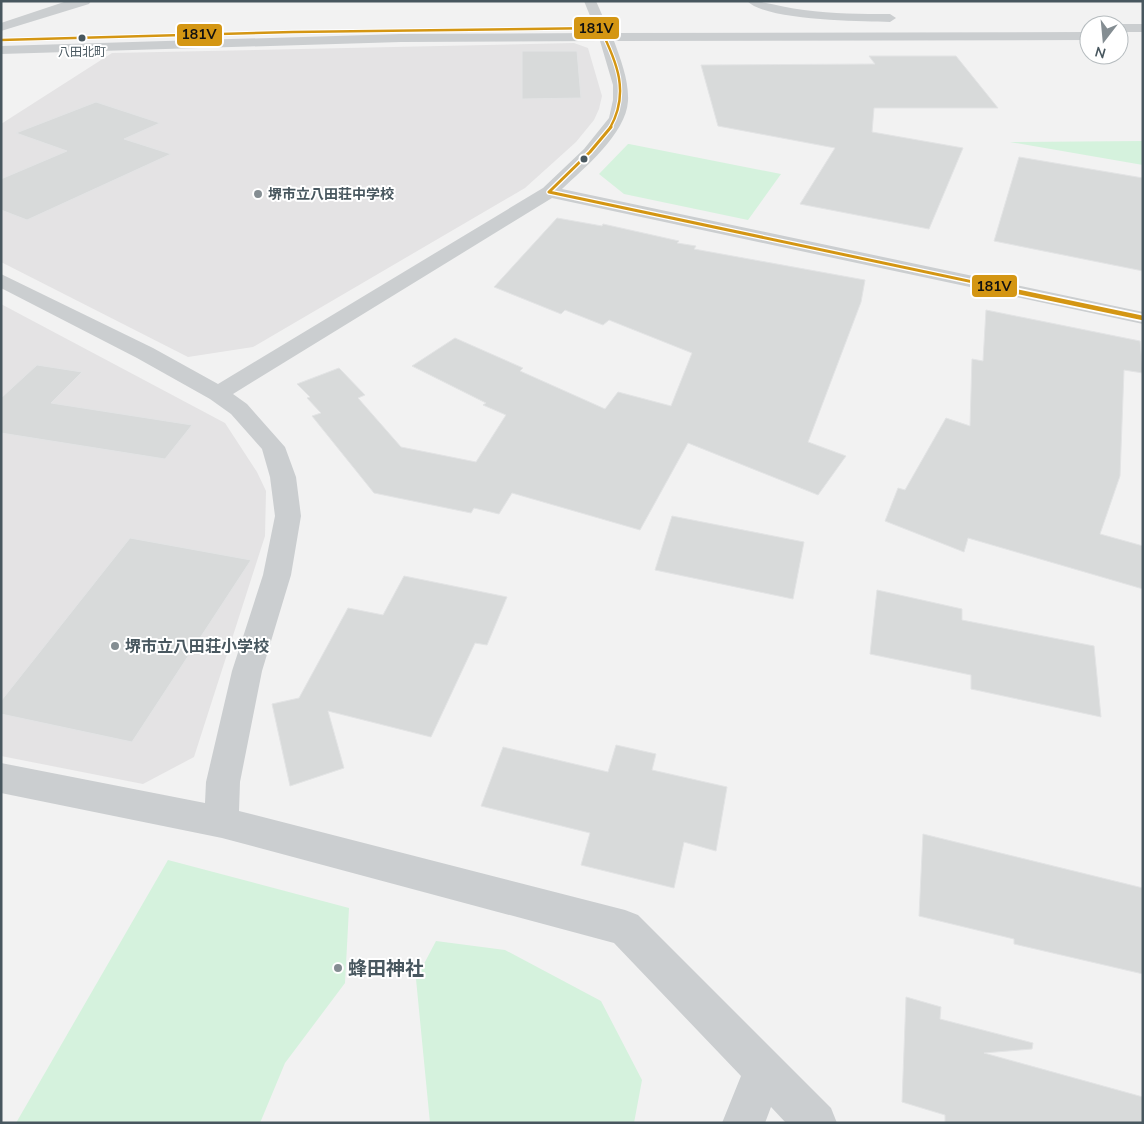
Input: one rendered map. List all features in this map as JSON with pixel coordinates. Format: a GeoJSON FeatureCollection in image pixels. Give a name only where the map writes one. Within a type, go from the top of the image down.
{"type":"FeatureCollection","features":[{"type":"Feature","properties":{"kind":"street"},"geometry":{"type":"LineString","coordinates":[[1,27],[67,5],[86,1]]}},
{"type":"Feature","properties":{"kind":"street"},"geometry":{"type":"LineString","coordinates":[[218,394],[549,192],[603,137],[612,126],[620,108],[620,84],[603,32],[590,1]]}},
{"type":"Feature","properties":{"kind":"street"},"geometry":{"type":"LineString","coordinates":[[753,1],[785,10],[830,16],[899,18],[886,7]]}},
{"type":"Feature","properties":{"kind":"street"},"geometry":{"type":"LineString","coordinates":[[1,50],[603,32],[925,25],[1079,28]]}},
{"type":"Feature","properties":{"kind":"street"},"geometry":{"type":"LineString","coordinates":[[1129,28],[1143,28]]}},
{"type":"Feature","properties":{"kind":"street"},"geometry":{"type":"LineString","coordinates":[[1,40],[283,32],[603,32],[1079,36]]}},
{"type":"Feature","properties":{"kind":"street"},"geometry":{"type":"LineString","coordinates":[[1129,36],[1143,36]]}},
{"type":"Feature","properties":{"kind":"street"},"geometry":{"type":"LineString","coordinates":[[549,192],[1143,318]]}},
{"type":"Feature","properties":{"kind":"street"},"geometry":{"type":"LineString","coordinates":[[1,280],[145,353],[218,394],[239,409],[273,447],[283,477],[288,516],[277,575],[247,671],[225,772],[222,822]]}},
{"type":"Feature","properties":{"kind":"street"},"geometry":{"type":"LineString","coordinates":[[1,778],[222,822],[625,928],[816,1123]]}},
{"type":"Feature","properties":{"kind":"street"},"geometry":{"type":"LineString","coordinates":[[744,1123],[764,1071]]}},
{"type":"Feature","properties":{"kind":"shaded area","name":"堺市立八田荘中学校"},"geometry":{"type":"Polygon","coordinates":[[[574,43],[588,48],[602,96],[594,120],[576,142],[525,188],[253,347],[188,357],[1,262],[1,124],[112,53],[574,43]]]}},
{"type":"Feature","properties":{"kind":"shaded area","name":"堺市立八田荘小学校"},"geometry":{"type":"Polygon","coordinates":[[[1,304],[225,423],[257,472],[266,491],[265,536],[194,757],[143,784],[1,756],[1,304]]]}},
{"type":"Feature","properties":{"kind":"green space"},"geometry":{"type":"Polygon","coordinates":[[[1143,141],[1143,165],[1010,142],[1143,141]]]}},
{"type":"Feature","properties":{"kind":"green space"},"geometry":{"type":"Polygon","coordinates":[[[628,144],[781,174],[748,220],[624,194],[599,174],[628,144]]]}},
{"type":"Feature","properties":{"kind":"green space"},"geometry":{"type":"Polygon","coordinates":[[[168,860],[349,908],[345,983],[285,1063],[260,1123],[16,1123],[168,860]]]}},
{"type":"Feature","properties":{"kind":"green space"},"geometry":{"type":"Polygon","coordinates":[[[436,941],[505,950],[601,1001],[642,1080],[634,1123],[430,1123],[416,979],[436,941]]]}},
{"type":"Feature","properties":{"kind":"building"},"geometry":{"type":"Polygon","coordinates":[[[522,51],[577,51],[581,98],[522,99],[522,51]]]}},
{"type":"Feature","properties":{"kind":"building"},"geometry":{"type":"Polygon","coordinates":[[[869,56],[956,56],[998,108],[874,108],[872,132],[963,148],[929,229],[800,204],[835,148],[718,126],[701,65],[875,64],[869,56]]]}},
{"type":"Feature","properties":{"kind":"building"},"geometry":{"type":"Polygon","coordinates":[[[96,102],[160,123],[124,139],[171,154],[27,220],[1,210],[1,179],[67,151],[16,133],[96,102]]]}},
{"type":"Feature","properties":{"kind":"building"},"geometry":{"type":"Polygon","coordinates":[[[1019,157],[1143,178],[1143,271],[994,241],[1019,157]]]}},
{"type":"Feature","properties":{"kind":"building"},"geometry":{"type":"Polygon","coordinates":[[[557,218],[602,226],[603,224],[679,241],[677,243],[696,246],[694,249],[865,280],[861,302],[808,442],[846,456],[818,495],[688,443],[640,530],[512,493],[499,514],[474,508],[471,513],[374,493],[312,416],[321,413],[307,398],[310,397],[297,384],[339,368],[365,395],[358,398],[401,447],[476,462],[506,415],[483,405],[486,403],[412,366],[455,338],[523,368],[520,371],[605,409],[618,392],[671,406],[692,353],[609,320],[603,325],[565,310],[561,314],[494,287],[557,218]]]}},
{"type":"Feature","properties":{"kind":"building"},"geometry":{"type":"Polygon","coordinates":[[[986,310],[1140,341],[1143,373],[1124,370],[1120,476],[1100,534],[1143,546],[1143,589],[968,538],[964,552],[885,521],[898,488],[905,490],[946,418],[970,426],[972,359],[983,361],[986,310]]]}},
{"type":"Feature","properties":{"kind":"building"},"geometry":{"type":"Polygon","coordinates":[[[37,365],[82,372],[51,403],[192,425],[165,459],[1,433],[1,398],[37,365]]]}},
{"type":"Feature","properties":{"kind":"building"},"geometry":{"type":"Polygon","coordinates":[[[672,516],[804,542],[793,599],[655,570],[672,516]]]}},
{"type":"Feature","properties":{"kind":"building"},"geometry":{"type":"Polygon","coordinates":[[[130,538],[251,560],[132,742],[1,714],[1,701],[130,538]]]}},
{"type":"Feature","properties":{"kind":"building"},"geometry":{"type":"Polygon","coordinates":[[[404,576],[507,597],[487,645],[475,643],[431,737],[328,711],[344,768],[290,786],[272,704],[299,698],[348,608],[383,615],[404,576]]]}},
{"type":"Feature","properties":{"kind":"building"},"geometry":{"type":"Polygon","coordinates":[[[877,590],[962,609],[962,620],[1094,646],[1101,717],[971,689],[971,675],[870,654],[877,590]]]}},
{"type":"Feature","properties":{"kind":"building"},"geometry":{"type":"Polygon","coordinates":[[[616,745],[656,754],[652,770],[727,787],[716,851],[684,842],[674,888],[581,865],[590,833],[481,806],[503,747],[608,772],[616,745]]]}},
{"type":"Feature","properties":{"kind":"building"},"geometry":{"type":"Polygon","coordinates":[[[923,834],[1143,888],[1143,974],[1014,944],[1014,939],[919,916],[923,834]]]}},
{"type":"Feature","properties":{"kind":"building"},"geometry":{"type":"Polygon","coordinates":[[[906,997],[941,1007],[940,1019],[1033,1043],[1032,1049],[984,1053],[1143,1097],[1143,1123],[945,1123],[945,1115],[902,1102],[906,997]]]}},
{"type":"Feature","properties":{"kind":"transit line","name":"181V"},"geometry":{"type":"LineString","coordinates":[[1,40],[293,32],[600,28],[613,56],[619,76],[621,86],[620,106],[616,118],[601,141],[549,192]]}},
{"type":"Feature","properties":{"kind":"transit line","name":"181V"},"geometry":{"type":"LineString","coordinates":[[549,192],[1143,318]]}},
{"type":"Feature","properties":{"kind":"place","name":"八田北町"},"geometry":{"type":"Point","coordinates":[82,38]}},
{"type":"Feature","properties":{"kind":"place","name":"堺市立八田荘中学校"},"geometry":{"type":"Point","coordinates":[258,194]}},
{"type":"Feature","properties":{"kind":"place","name":"堺市立八田荘小学校"},"geometry":{"type":"Point","coordinates":[115,646]}},
{"type":"Feature","properties":{"kind":"place","name":"蜂田神社"},"geometry":{"type":"Point","coordinates":[338,968]}}]}
